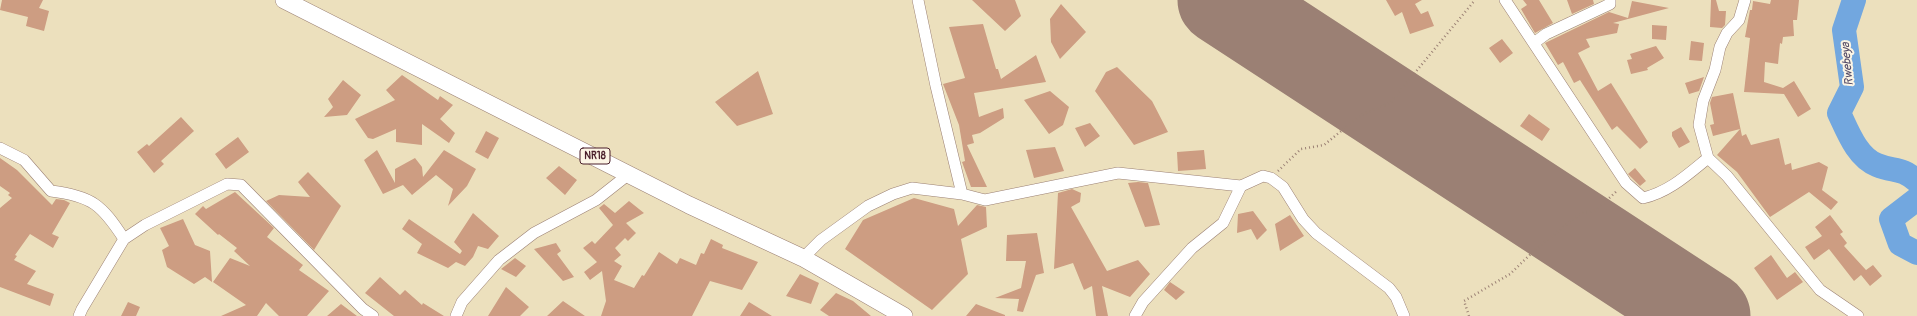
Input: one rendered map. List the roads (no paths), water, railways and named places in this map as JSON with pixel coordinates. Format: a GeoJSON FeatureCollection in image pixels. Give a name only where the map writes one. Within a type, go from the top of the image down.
{"type":"FeatureCollection","features":[{"type":"Feature","properties":{"kind":"main road","name":"NR18"},"geometry":{"type":"LineString","coordinates":[[284,0],[689,205],[803,258],[904,316]]}},
{"type":"Feature","properties":{"kind":"street"},"geometry":{"type":"LineString","coordinates":[[918,0],[936,86],[962,194]]}},
{"type":"Feature","properties":{"kind":"street"},"geometry":{"type":"LineString","coordinates":[[1504,0],[1626,183],[1643,198],[1656,195],[1679,182],[1708,158]]}},
{"type":"Feature","properties":{"kind":"street"},"geometry":{"type":"LineString","coordinates":[[1534,43],[1546,34],[1610,4],[1610,0]]}},
{"type":"Feature","properties":{"kind":"street"},"geometry":{"type":"LineString","coordinates":[[1745,0],[1739,20],[1727,33],[1720,47],[1715,70],[1703,101],[1700,125],[1708,158],[1727,176],[1820,290],[1858,316]]}},
{"type":"Feature","properties":{"kind":"street"},"geometry":{"type":"LineString","coordinates":[[0,148],[24,160],[51,191],[69,193],[88,200],[108,214],[124,239]]}},
{"type":"Feature","properties":{"kind":"street"},"geometry":{"type":"LineString","coordinates":[[803,258],[821,240],[868,206],[893,194],[912,188],[962,194],[985,200],[1118,173],[1241,186],[1262,176],[1271,178],[1283,187],[1303,219],[1316,233],[1389,288],[1396,297],[1404,316]]}},
{"type":"Feature","properties":{"kind":"street"},"geometry":{"type":"LineString","coordinates":[[456,316],[462,302],[499,260],[534,233],[596,200],[629,174]]}},
{"type":"Feature","properties":{"kind":"street"},"geometry":{"type":"LineString","coordinates":[[79,316],[124,239],[145,225],[227,184],[241,185],[363,309],[373,316]]}},
{"type":"Feature","properties":{"kind":"street"},"geometry":{"type":"LineString","coordinates":[[1134,316],[1143,302],[1192,248],[1222,223],[1241,186]]}},
{"type":"Feature","properties":{"kind":"waterway","name":"Rwebeya"},"geometry":{"type":"LineString","coordinates":[[1854,0],[1844,30],[1852,87],[1839,113],[1854,143],[1864,156],[1877,165],[1902,172],[1917,181]]}},
{"type":"Feature","properties":{"kind":"waterway","name":"Rwebeya"},"geometry":{"type":"LineString","coordinates":[[1917,199],[1891,219],[1900,244],[1917,253]]}}]}
